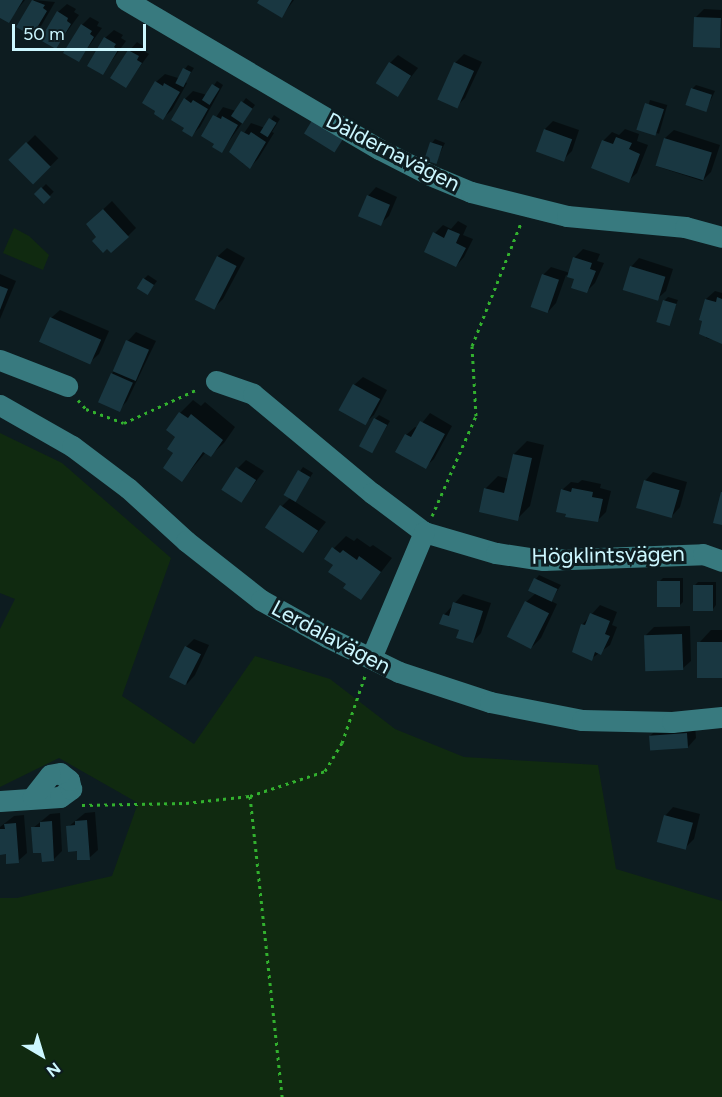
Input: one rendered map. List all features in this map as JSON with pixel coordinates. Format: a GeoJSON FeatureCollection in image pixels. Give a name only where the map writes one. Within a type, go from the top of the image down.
{"type":"FeatureCollection","features":[{"type":"Feature","properties":{"kind":"street","name":"Däldernavägen"},"geometry":{"type":"LineString","coordinates":[[126,0],[389,154],[471,192],[567,216],[685,227],[722,237]]}},
{"type":"Feature","properties":{"kind":"street"},"geometry":{"type":"LineString","coordinates":[[0,360],[67,386]]}},
{"type":"Feature","properties":{"kind":"street","name":"Högklintsvägen"},"geometry":{"type":"LineString","coordinates":[[216,381],[253,394],[372,493],[424,532],[496,553],[543,560],[703,554],[722,561]]}},
{"type":"Feature","properties":{"kind":"street","name":"Lerdalavägen"},"geometry":{"type":"LineString","coordinates":[[0,405],[72,446],[128,488],[186,541],[261,600],[327,637],[399,672],[490,702],[582,720],[672,722],[722,717]]}},
{"type":"Feature","properties":{"kind":"street"},"geometry":{"type":"LineString","coordinates":[[372,658],[424,532]]}},
{"type":"Feature","properties":{"kind":"street"},"geometry":{"type":"LineString","coordinates":[[0,801],[33,797]]}},
{"type":"Feature","properties":{"kind":"path"},"geometry":{"type":"LineString","coordinates":[[435,510],[476,416],[472,346],[527,207]]}},
{"type":"Feature","properties":{"kind":"path"},"geometry":{"type":"LineString","coordinates":[[67,386],[86,409],[124,423],[216,381]]}},
{"type":"Feature","properties":{"kind":"path"},"geometry":{"type":"LineString","coordinates":[[75,804],[186,803],[250,796],[325,771],[342,743],[372,658]]}},
{"type":"Feature","properties":{"kind":"path"},"geometry":{"type":"LineString","coordinates":[[250,796],[282,1097]]}},
{"type":"Feature","properties":{"kind":"green space"},"geometry":{"type":"Polygon","coordinates":[[[14,228],[29,236],[49,255],[43,270],[3,253],[14,228]]]}},
{"type":"Feature","properties":{"kind":"green space"},"geometry":{"type":"Polygon","coordinates":[[[0,433],[62,463],[171,558],[122,696],[194,744],[255,656],[330,679],[395,729],[464,757],[598,765],[616,869],[722,901],[722,1097],[0,1097],[0,898],[17,898],[112,876],[138,803],[59,758],[0,787],[0,629],[15,599],[0,593],[0,433]]]}},
{"type":"Feature","properties":{"kind":"building"},"geometry":{"type":"Polygon","coordinates":[[[0,0],[23,0],[9,23],[0,18],[0,0]]]}},
{"type":"Feature","properties":{"kind":"building"},"geometry":{"type":"Polygon","coordinates":[[[32,0],[45,5],[43,8],[47,11],[32,36],[16,27],[32,0]]]}},
{"type":"Feature","properties":{"kind":"building"},"geometry":{"type":"Polygon","coordinates":[[[259,0],[292,0],[282,18],[257,3],[259,0]]]}},
{"type":"Feature","properties":{"kind":"building"},"geometry":{"type":"Polygon","coordinates":[[[57,11],[68,18],[67,21],[71,24],[56,49],[40,40],[57,11]]]}},
{"type":"Feature","properties":{"kind":"building"},"geometry":{"type":"Polygon","coordinates":[[[694,17],[721,18],[720,48],[693,47],[694,17]]]}},
{"type":"Feature","properties":{"kind":"building"},"geometry":{"type":"Polygon","coordinates":[[[81,24],[92,31],[90,34],[94,37],[79,62],[63,53],[81,24]]]}},
{"type":"Feature","properties":{"kind":"building"},"geometry":{"type":"Polygon","coordinates":[[[104,37],[116,44],[114,47],[118,50],[103,75],[87,66],[104,37]]]}},
{"type":"Feature","properties":{"kind":"building"},"geometry":{"type":"Polygon","coordinates":[[[128,50],[139,56],[137,60],[142,63],[126,88],[110,78],[128,50]]]}},
{"type":"Feature","properties":{"kind":"building"},"geometry":{"type":"Polygon","coordinates":[[[389,62],[411,76],[398,97],[376,83],[389,62]]]}},
{"type":"Feature","properties":{"kind":"building"},"geometry":{"type":"Polygon","coordinates":[[[454,62],[474,71],[457,108],[437,99],[454,62]]]}},
{"type":"Feature","properties":{"kind":"building"},"geometry":{"type":"Polygon","coordinates":[[[183,68],[191,72],[183,87],[175,83],[183,68]]]}},
{"type":"Feature","properties":{"kind":"building"},"geometry":{"type":"Polygon","coordinates":[[[155,81],[180,92],[163,120],[154,114],[155,111],[142,103],[155,81]]]}},
{"type":"Feature","properties":{"kind":"building"},"geometry":{"type":"Polygon","coordinates":[[[212,84],[220,89],[210,105],[202,100],[212,84]]]}},
{"type":"Feature","properties":{"kind":"building"},"geometry":{"type":"Polygon","coordinates":[[[691,88],[712,95],[706,112],[685,105],[691,88]]]}},
{"type":"Feature","properties":{"kind":"building"},"geometry":{"type":"Polygon","coordinates":[[[184,98],[191,103],[193,100],[208,109],[192,137],[182,131],[184,128],[171,120],[184,98]]]}},
{"type":"Feature","properties":{"kind":"building"},"geometry":{"type":"Polygon","coordinates":[[[241,101],[253,109],[243,124],[231,116],[241,101]]]}},
{"type":"Feature","properties":{"kind":"building"},"geometry":{"type":"Polygon","coordinates":[[[645,103],[664,109],[655,136],[636,130],[645,103]]]}},
{"type":"Feature","properties":{"kind":"building"},"geometry":{"type":"Polygon","coordinates":[[[213,115],[221,119],[222,116],[238,125],[222,153],[212,147],[214,144],[201,136],[213,115]]]}},
{"type":"Feature","properties":{"kind":"building"},"geometry":{"type":"Polygon","coordinates":[[[269,118],[277,123],[268,137],[260,132],[269,118]]]}},
{"type":"Feature","properties":{"kind":"building"},"geometry":{"type":"Polygon","coordinates":[[[313,119],[344,138],[335,152],[304,133],[313,119]]]}},
{"type":"Feature","properties":{"kind":"building"},"geometry":{"type":"Polygon","coordinates":[[[544,129],[572,139],[564,162],[536,152],[544,129]]]}},
{"type":"Feature","properties":{"kind":"building"},"geometry":{"type":"Polygon","coordinates":[[[241,131],[249,135],[251,132],[266,142],[250,169],[229,152],[241,131]]]}},
{"type":"Feature","properties":{"kind":"building"},"geometry":{"type":"Polygon","coordinates":[[[616,137],[632,143],[629,149],[640,154],[629,183],[591,168],[602,140],[613,144],[616,137]]]}},
{"type":"Feature","properties":{"kind":"building"},"geometry":{"type":"Polygon","coordinates":[[[664,138],[712,153],[703,180],[656,166],[664,138]]]}},
{"type":"Feature","properties":{"kind":"building"},"geometry":{"type":"Polygon","coordinates":[[[26,142],[51,167],[33,184],[8,160],[26,142]]]}},
{"type":"Feature","properties":{"kind":"building"},"geometry":{"type":"Polygon","coordinates":[[[430,142],[442,146],[436,164],[424,160],[430,142]]]}},
{"type":"Feature","properties":{"kind":"building"},"geometry":{"type":"Polygon","coordinates":[[[41,187],[51,197],[44,204],[34,194],[41,187]]]}},
{"type":"Feature","properties":{"kind":"building"},"geometry":{"type":"Polygon","coordinates":[[[367,195],[390,205],[381,226],[358,216],[367,195]]]}},
{"type":"Feature","properties":{"kind":"building"},"geometry":{"type":"Polygon","coordinates":[[[103,209],[129,237],[111,253],[107,249],[103,253],[92,241],[96,237],[86,224],[103,209]]]}},
{"type":"Feature","properties":{"kind":"building"},"geometry":{"type":"Polygon","coordinates":[[[448,229],[460,234],[456,243],[466,248],[456,267],[424,252],[433,232],[444,238],[448,229]]]}},
{"type":"Feature","properties":{"kind":"building"},"geometry":{"type":"Polygon","coordinates":[[[217,256],[237,266],[214,310],[195,300],[217,256]]]}},
{"type":"Feature","properties":{"kind":"building"},"geometry":{"type":"Polygon","coordinates":[[[573,257],[592,263],[590,269],[596,271],[587,293],[571,288],[574,279],[567,277],[573,257]]]}},
{"type":"Feature","properties":{"kind":"building"},"geometry":{"type":"Polygon","coordinates":[[[630,266],[665,277],[658,301],[623,290],[630,266]]]}},
{"type":"Feature","properties":{"kind":"building"},"geometry":{"type":"Polygon","coordinates":[[[542,274],[559,280],[548,313],[531,307],[542,274]]]}},
{"type":"Feature","properties":{"kind":"building"},"geometry":{"type":"Polygon","coordinates":[[[143,278],[154,285],[148,295],[137,288],[143,278]]]}},
{"type":"Feature","properties":{"kind":"building"},"geometry":{"type":"Polygon","coordinates":[[[0,286],[8,289],[0,310],[0,286]]]}},
{"type":"Feature","properties":{"kind":"building"},"geometry":{"type":"Polygon","coordinates":[[[717,297],[722,299],[722,344],[699,334],[702,321],[699,320],[705,299],[716,302],[717,297]]]}},
{"type":"Feature","properties":{"kind":"building"},"geometry":{"type":"Polygon","coordinates":[[[663,300],[676,304],[670,326],[656,322],[663,300]]]}},
{"type":"Feature","properties":{"kind":"building"},"geometry":{"type":"Polygon","coordinates":[[[50,317],[101,340],[90,364],[39,342],[50,317]]]}},
{"type":"Feature","properties":{"kind":"building"},"geometry":{"type":"Polygon","coordinates":[[[126,340],[149,350],[136,381],[113,371],[126,340]]]}},
{"type":"Feature","properties":{"kind":"building"},"geometry":{"type":"Polygon","coordinates":[[[111,373],[133,383],[120,412],[98,402],[111,373]]]}},
{"type":"Feature","properties":{"kind":"building"},"geometry":{"type":"Polygon","coordinates":[[[353,384],[380,399],[366,425],[338,410],[353,384]]]}},
{"type":"Feature","properties":{"kind":"building"},"geometry":{"type":"Polygon","coordinates":[[[179,412],[188,418],[191,414],[223,440],[211,457],[203,452],[182,482],[163,468],[173,453],[167,449],[175,437],[166,430],[179,412]]]}},
{"type":"Feature","properties":{"kind":"building"},"geometry":{"type":"Polygon","coordinates":[[[374,418],[387,425],[372,453],[359,446],[374,418]]]}},
{"type":"Feature","properties":{"kind":"building"},"geometry":{"type":"Polygon","coordinates":[[[420,421],[445,434],[426,469],[395,452],[405,434],[411,437],[420,421]]]}},
{"type":"Feature","properties":{"kind":"building"},"geometry":{"type":"Polygon","coordinates":[[[513,454],[532,458],[518,521],[479,512],[484,488],[504,493],[513,454]]]}},
{"type":"Feature","properties":{"kind":"building"},"geometry":{"type":"Polygon","coordinates":[[[236,467],[256,480],[241,503],[221,490],[236,467]]]}},
{"type":"Feature","properties":{"kind":"building"},"geometry":{"type":"Polygon","coordinates":[[[298,470],[310,477],[296,502],[284,495],[298,470]]]}},
{"type":"Feature","properties":{"kind":"building"},"geometry":{"type":"Polygon","coordinates":[[[644,480],[680,490],[672,518],[636,508],[644,480]]]}},
{"type":"Feature","properties":{"kind":"building"},"geometry":{"type":"Polygon","coordinates":[[[572,488],[593,492],[592,497],[603,499],[598,522],[565,517],[566,514],[556,512],[561,489],[571,492],[572,488]]]}},
{"type":"Feature","properties":{"kind":"building"},"geometry":{"type":"Polygon","coordinates":[[[722,492],[722,525],[713,523],[722,492]]]}},
{"type":"Feature","properties":{"kind":"building"},"geometry":{"type":"Polygon","coordinates":[[[280,505],[318,531],[303,553],[265,527],[280,505]]]}},
{"type":"Feature","properties":{"kind":"building"},"geometry":{"type":"Polygon","coordinates":[[[332,547],[340,553],[343,550],[357,560],[359,556],[381,572],[361,600],[343,588],[346,584],[328,572],[333,565],[324,559],[332,547]]]}},
{"type":"Feature","properties":{"kind":"building"},"geometry":{"type":"Polygon","coordinates":[[[534,578],[558,589],[552,602],[528,591],[534,578]]]}},
{"type":"Feature","properties":{"kind":"building"},"geometry":{"type":"Polygon","coordinates":[[[657,581],[680,581],[680,607],[657,607],[657,581]]]}},
{"type":"Feature","properties":{"kind":"building"},"geometry":{"type":"Polygon","coordinates":[[[693,585],[713,585],[713,611],[693,611],[693,585]]]}},
{"type":"Feature","properties":{"kind":"building"},"geometry":{"type":"Polygon","coordinates":[[[525,601],[549,613],[531,649],[507,637],[525,601]]]}},
{"type":"Feature","properties":{"kind":"building"},"geometry":{"type":"Polygon","coordinates":[[[453,602],[483,611],[473,643],[456,638],[459,630],[439,624],[443,614],[449,616],[453,602]]]}},
{"type":"Feature","properties":{"kind":"building"},"geometry":{"type":"Polygon","coordinates":[[[590,613],[610,621],[605,634],[610,636],[601,655],[595,652],[592,661],[572,652],[581,624],[585,625],[590,613]]]}},
{"type":"Feature","properties":{"kind":"building"},"geometry":{"type":"Polygon","coordinates":[[[682,634],[683,670],[645,671],[644,635],[682,634]]]}},
{"type":"Feature","properties":{"kind":"building"},"geometry":{"type":"Polygon","coordinates":[[[697,642],[722,642],[722,678],[697,678],[697,642]]]}},
{"type":"Feature","properties":{"kind":"building"},"geometry":{"type":"Polygon","coordinates":[[[185,646],[201,654],[185,685],[169,677],[185,646]]]}},
{"type":"Feature","properties":{"kind":"building"},"geometry":{"type":"Polygon","coordinates":[[[687,733],[688,748],[650,751],[649,736],[687,733]]]}},
{"type":"Feature","properties":{"kind":"building"},"geometry":{"type":"Polygon","coordinates":[[[664,815],[693,823],[686,850],[657,842],[664,815]]]}},
{"type":"Feature","properties":{"kind":"building"},"geometry":{"type":"Polygon","coordinates":[[[87,820],[90,860],[77,860],[77,851],[68,852],[66,826],[75,825],[75,821],[87,820]]]}},
{"type":"Feature","properties":{"kind":"building"},"geometry":{"type":"Polygon","coordinates":[[[52,821],[54,861],[42,862],[41,853],[33,853],[31,827],[40,827],[40,822],[52,821]]]}},
{"type":"Feature","properties":{"kind":"building"},"geometry":{"type":"Polygon","coordinates":[[[16,823],[19,863],[6,864],[6,854],[0,855],[0,829],[5,829],[4,824],[16,823]]]}}]}
